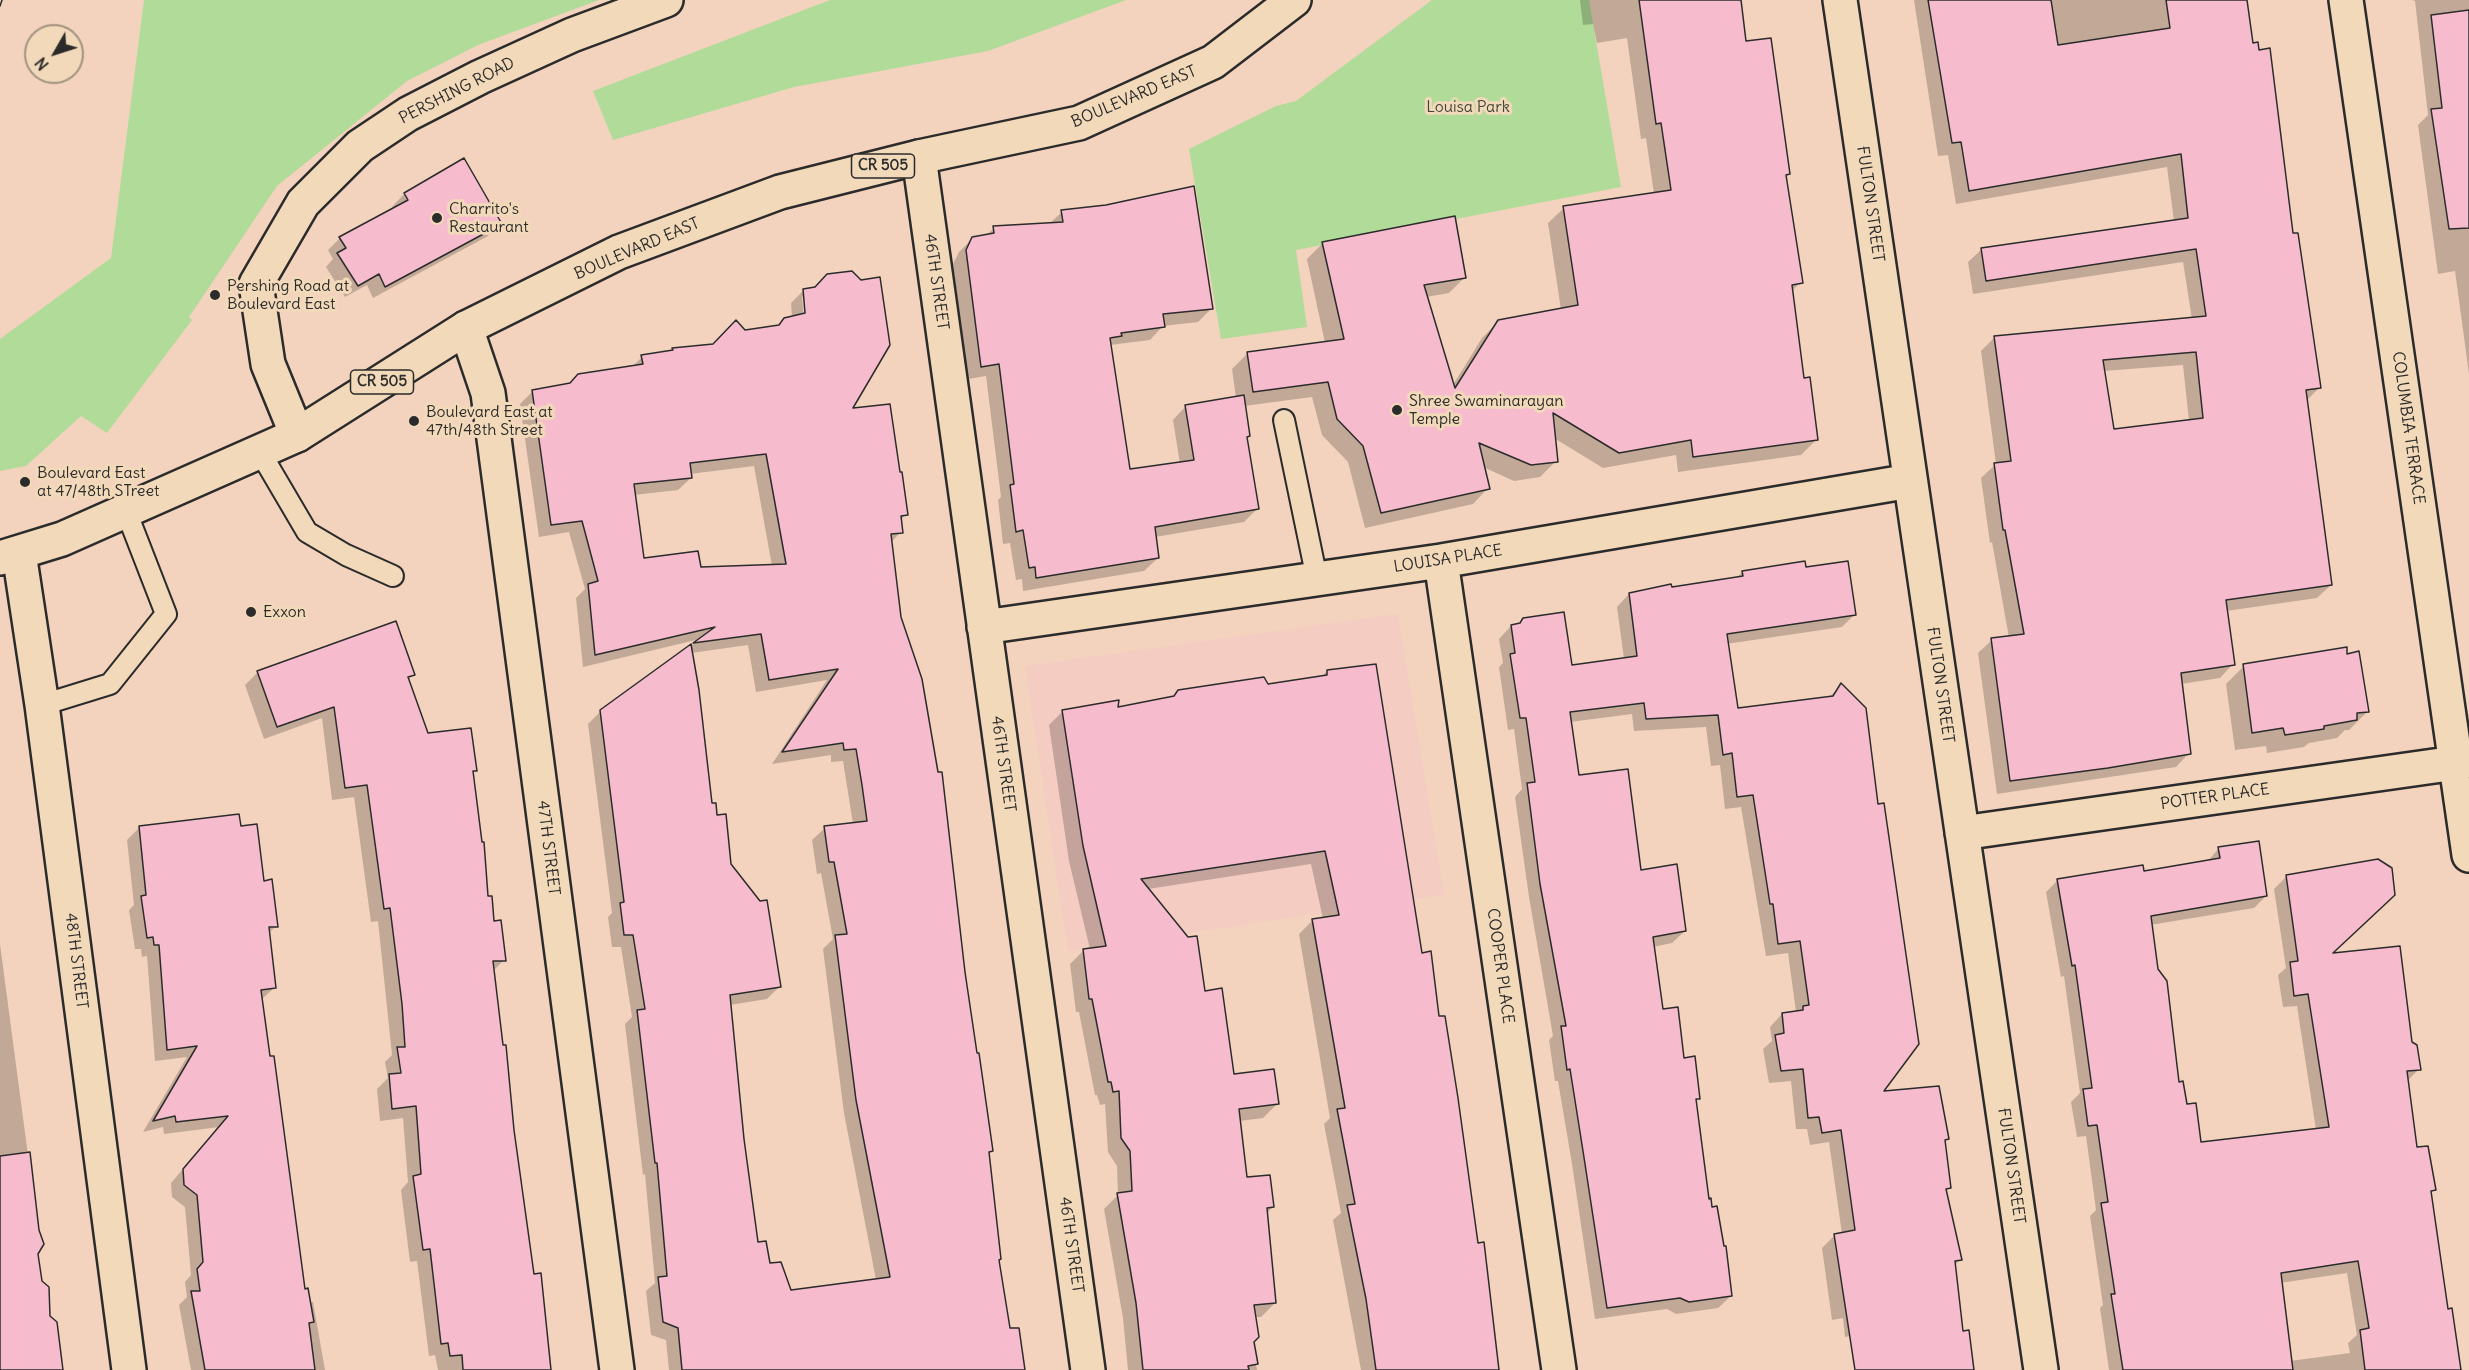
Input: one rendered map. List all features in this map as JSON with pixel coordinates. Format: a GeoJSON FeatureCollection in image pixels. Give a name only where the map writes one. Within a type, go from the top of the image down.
{"type":"FeatureCollection","features":[{"type":"Feature","properties":{"kind":"street","name":"PERSHING ROAD"},"geometry":{"type":"LineString","coordinates":[[297,435],[268,364],[256,284],[303,203],[360,146],[408,114],[480,76],[562,40],[666,0]]}},
{"type":"Feature","properties":{"kind":"street","name":"BOULEVARD EAST"},"geometry":{"type":"LineString","coordinates":[[10,555],[62,539],[297,435],[466,328],[619,252],[780,192],[919,158],[1079,123],[1213,62],[1294,0]]}},
{"type":"Feature","properties":{"kind":"street","name":"FULTON STREET"},"geometry":{"type":"LineString","coordinates":[[1840,0],[2041,1370]]}},
{"type":"Feature","properties":{"kind":"street","name":"COLUMBIA TERRACE"},"geometry":{"type":"LineString","coordinates":[[2346,0],[2462,762],[2469,855]]}},
{"type":"Feature","properties":{"kind":"street","name":"46TH STREET"},"geometry":{"type":"LineString","coordinates":[[919,158],[1088,1370]]}},
{"type":"Feature","properties":{"kind":"street","name":"47TH STREET"},"geometry":{"type":"LineString","coordinates":[[466,328],[488,393],[617,1370]]}},
{"type":"Feature","properties":{"kind":"street","name":"LOUISA PLACE"},"geometry":{"type":"LineString","coordinates":[[984,627],[1441,561],[1910,482]]}},
{"type":"Feature","properties":{"kind":"street","name":"48TH STREET"},"geometry":{"type":"LineString","coordinates":[[10,555],[42,705],[129,1370]]}},
{"type":"Feature","properties":{"kind":"street","name":"COOPER PLACE"},"geometry":{"type":"LineString","coordinates":[[1441,561],[1559,1370]]}},
{"type":"Feature","properties":{"kind":"street","name":"POTTER PLACE"},"geometry":{"type":"LineString","coordinates":[[1962,833],[2462,762]]}},
{"type":"Feature","properties":{"kind":"lane"},"geometry":{"type":"LineString","coordinates":[[1284,420],[1317,579]]}},
{"type":"Feature","properties":{"kind":"lane"},"geometry":{"type":"LineString","coordinates":[[260,452],[307,532],[346,555],[393,576]]}},
{"type":"Feature","properties":{"kind":"lane"},"geometry":{"type":"LineString","coordinates":[[42,705],[110,684],[166,614],[126,511]]}},
{"type":"Feature","properties":{"kind":"shaded area"},"geometry":{"type":"Polygon","coordinates":[[[1398,614],[1444,895],[1068,951],[1025,666],[1398,614]]]}},
{"type":"Feature","properties":{"kind":"green space"},"geometry":{"type":"Polygon","coordinates":[[[144,0],[599,0],[478,45],[407,81],[277,186],[189,317],[192,320],[107,433],[81,416],[26,466],[0,471],[0,339],[111,258],[144,0]]]}},
{"type":"Feature","properties":{"kind":"green space"},"geometry":{"type":"Polygon","coordinates":[[[830,0],[1126,0],[988,51],[794,87],[613,140],[593,91],[830,0]]]}},
{"type":"Feature","properties":{"kind":"green space","name":"Louisa Park"},"geometry":{"type":"Polygon","coordinates":[[[1432,0],[1589,0],[1621,187],[1296,250],[1307,327],[1221,339],[1189,149],[1276,106],[1296,101],[1432,0]]]}},
{"type":"Feature","properties":{"kind":"building"},"geometry":{"type":"Polygon","coordinates":[[[1639,0],[1741,0],[1746,41],[1771,38],[1790,174],[1786,175],[1803,283],[1792,285],[1804,378],[1810,377],[1818,440],[1693,457],[1691,440],[1619,453],[1553,413],[1558,462],[1531,465],[1479,443],[1490,489],[1381,513],[1363,446],[1337,419],[1328,382],[1253,392],[1247,352],[1344,339],[1322,242],[1455,216],[1466,278],[1424,285],[1455,388],[1498,320],[1578,305],[1563,206],[1671,190],[1661,123],[1656,124],[1639,0]]]}},
{"type":"Feature","properties":{"kind":"building"},"geometry":{"type":"Polygon","coordinates":[[[1928,0],[2051,0],[2058,45],[2170,28],[2166,0],[2247,0],[2253,43],[2258,42],[2259,50],[2270,48],[2293,233],[2298,233],[2321,388],[2306,390],[2332,585],[2226,600],[2235,665],[2181,673],[2191,754],[2010,781],[1991,638],[2024,634],[2005,530],[2003,530],[1994,463],[2011,461],[1994,336],[2206,316],[2196,249],[1986,281],[1981,248],[2188,218],[2181,154],[1969,191],[1961,142],[1952,143],[1928,0]],[[2196,352],[2103,360],[2114,429],[2203,418],[2196,352]]]}},
{"type":"Feature","properties":{"kind":"building"},"geometry":{"type":"Polygon","coordinates":[[[2469,10],[2469,228],[2449,229],[2431,109],[2442,108],[2431,15],[2469,10]]]}},
{"type":"Feature","properties":{"kind":"building","name":"Charrito's Restaurant"},"geometry":{"type":"Polygon","coordinates":[[[464,158],[502,224],[385,287],[379,274],[358,286],[337,253],[346,248],[339,237],[408,200],[404,193],[464,158]]]}},
{"type":"Feature","properties":{"kind":"building"},"geometry":{"type":"Polygon","coordinates":[[[1194,186],[1213,309],[1163,314],[1165,327],[1121,333],[1122,336],[1110,338],[1130,469],[1194,460],[1185,405],[1244,395],[1250,436],[1247,437],[1259,509],[1155,527],[1159,558],[1036,578],[1035,567],[1029,568],[1023,530],[1016,532],[1010,485],[1014,484],[999,364],[981,367],[966,250],[972,237],[994,233],[993,226],[1063,222],[1061,210],[1106,205],[1194,186]]]}},
{"type":"Feature","properties":{"kind":"building"},"geometry":{"type":"Polygon","coordinates":[[[852,271],[861,280],[880,277],[890,345],[853,408],[890,404],[908,515],[901,516],[903,533],[891,534],[901,617],[922,679],[938,772],[942,772],[965,972],[993,1151],[989,1152],[1001,1259],[999,1260],[1010,1328],[1019,1328],[1025,1370],[682,1370],[678,1328],[663,1322],[658,1277],[667,1276],[657,1163],[655,1163],[637,1010],[645,1009],[633,935],[624,935],[620,903],[624,902],[600,710],[691,644],[699,690],[712,803],[716,803],[717,815],[726,814],[731,864],[760,901],[767,900],[781,987],[730,995],[744,1139],[758,1242],[766,1241],[770,1263],[781,1262],[791,1290],[890,1277],[856,1100],[835,935],[847,934],[834,862],[829,862],[824,826],[867,821],[862,785],[856,749],[844,750],[843,743],[782,752],[838,669],[769,680],[761,634],[693,643],[715,627],[595,655],[588,584],[598,581],[582,521],[551,525],[532,390],[570,383],[578,374],[643,364],[641,355],[673,350],[672,348],[713,344],[736,320],[745,330],[779,325],[784,318],[805,313],[803,289],[815,287],[827,274],[852,271]],[[766,454],[690,463],[692,478],[634,484],[644,558],[698,551],[701,567],[786,564],[766,454]]]}},
{"type":"Feature","properties":{"kind":"building"},"geometry":{"type":"Polygon","coordinates":[[[1805,561],[1806,567],[1848,561],[1856,615],[1727,634],[1738,708],[1833,696],[1841,683],[1866,708],[1878,804],[1884,803],[1919,1044],[1884,1091],[1939,1086],[1949,1139],[1945,1140],[1951,1188],[1946,1189],[1962,1260],[1955,1261],[1963,1331],[1969,1330],[1974,1370],[1855,1370],[1834,1234],[1855,1230],[1841,1130],[1822,1133],[1819,1117],[1808,1118],[1803,1069],[1781,1071],[1775,1035],[1784,1033],[1782,1013],[1803,1010],[1803,1006],[1809,1005],[1800,941],[1778,944],[1753,795],[1737,797],[1732,753],[1723,755],[1718,715],[1646,719],[1644,703],[1570,712],[1579,775],[1628,769],[1641,870],[1677,864],[1686,931],[1653,937],[1663,1009],[1678,1007],[1684,1058],[1695,1056],[1700,1099],[1696,1099],[1709,1199],[1711,1198],[1712,1207],[1717,1206],[1724,1246],[1726,1246],[1732,1296],[1689,1302],[1680,1298],[1607,1308],[1570,1069],[1567,1070],[1561,1026],[1566,1026],[1540,884],[1527,783],[1535,782],[1526,718],[1520,718],[1510,654],[1515,653],[1511,625],[1520,623],[1523,618],[1564,612],[1572,665],[1637,656],[1629,593],[1671,584],[1672,587],[1743,576],[1742,571],[1805,561]]]}},
{"type":"Feature","properties":{"kind":"building"},"geometry":{"type":"Polygon","coordinates":[[[396,621],[415,675],[408,677],[428,733],[471,728],[477,771],[473,771],[482,842],[484,842],[488,896],[492,896],[494,921],[501,920],[506,961],[493,961],[503,1045],[506,1045],[514,1130],[534,1274],[541,1273],[551,1370],[463,1370],[462,1355],[450,1356],[448,1343],[441,1344],[430,1249],[423,1250],[413,1176],[421,1174],[416,1106],[392,1109],[389,1074],[401,1073],[397,1047],[405,1047],[402,1004],[390,908],[384,909],[367,785],[345,788],[334,707],[277,727],[257,671],[396,621]]]}},
{"type":"Feature","properties":{"kind":"building"},"geometry":{"type":"Polygon","coordinates":[[[2347,647],[2347,654],[2359,651],[2369,712],[2357,713],[2357,720],[2324,726],[2324,729],[2285,735],[2283,728],[2252,733],[2243,664],[2347,647]]]}},
{"type":"Feature","properties":{"kind":"building"},"geometry":{"type":"Polygon","coordinates":[[[1376,664],[1422,953],[1431,951],[1439,1016],[1445,1016],[1478,1243],[1484,1242],[1499,1370],[1376,1370],[1366,1299],[1347,1205],[1355,1204],[1337,1109],[1345,1108],[1312,919],[1339,915],[1325,851],[1141,879],[1188,937],[1197,936],[1205,991],[1222,988],[1234,1074],[1274,1069],[1279,1104],[1239,1109],[1247,1177],[1270,1175],[1274,1207],[1267,1208],[1276,1303],[1254,1305],[1259,1337],[1254,1342],[1258,1364],[1248,1366],[1249,1370],[1143,1370],[1136,1303],[1117,1193],[1132,1191],[1130,1151],[1121,1138],[1119,1091],[1113,1092],[1111,1082],[1108,1082],[1092,999],[1089,999],[1083,949],[1106,946],[1083,846],[1062,710],[1119,700],[1118,707],[1174,696],[1178,690],[1264,677],[1268,684],[1327,675],[1327,670],[1376,664]]]}},
{"type":"Feature","properties":{"kind":"building"},"geometry":{"type":"Polygon","coordinates":[[[239,814],[241,826],[257,824],[264,881],[272,879],[278,927],[269,927],[276,988],[261,990],[270,1056],[274,1056],[305,1289],[308,1288],[314,1322],[309,1323],[315,1370],[205,1370],[191,1291],[200,1291],[197,1269],[203,1262],[197,1195],[184,1185],[183,1169],[228,1116],[176,1122],[175,1116],[153,1121],[197,1046],[167,1050],[159,945],[154,945],[153,937],[147,938],[141,896],[146,895],[139,826],[239,814]]]}},
{"type":"Feature","properties":{"kind":"building"},"geometry":{"type":"Polygon","coordinates":[[[2259,841],[2267,896],[2151,916],[2158,969],[2167,981],[2179,1082],[2183,1081],[2187,1104],[2196,1103],[2201,1142],[2329,1127],[2308,994],[2294,996],[2290,962],[2298,961],[2286,875],[2378,859],[2392,868],[2395,895],[2333,953],[2400,946],[2412,1042],[2417,1045],[2421,1070],[2407,1071],[2417,1147],[2428,1146],[2436,1190],[2431,1191],[2448,1309],[2452,1308],[2461,1370],[2365,1370],[2360,1330],[2369,1328],[2358,1261],[2281,1273],[2293,1370],[2123,1370],[2111,1294],[2115,1294],[2101,1203],[2108,1202],[2097,1125],[2088,1126],[2083,1089],[2092,1088],[2075,965],[2072,966],[2057,879],[2143,865],[2144,871],[2220,858],[2218,847],[2259,841]]]}},
{"type":"Feature","properties":{"kind":"building"},"geometry":{"type":"Polygon","coordinates":[[[30,1152],[39,1230],[44,1244],[38,1254],[42,1281],[49,1287],[50,1316],[57,1322],[63,1370],[0,1370],[0,1156],[30,1152]]]}},
{"type":"Feature","properties":{"kind":"tram line"},"geometry":{"type":"LineString","coordinates":[[0,6],[2,0]]}},
{"type":"Feature","properties":{"kind":"place","name":"Charrito's Restaurant"},"geometry":{"type":"Point","coordinates":[437,218]}},
{"type":"Feature","properties":{"kind":"place","name":"Pershing Road at Boulevard East"},"geometry":{"type":"Point","coordinates":[215,295]}},
{"type":"Feature","properties":{"kind":"place","name":"Shree Swaminarayan Temple"},"geometry":{"type":"Point","coordinates":[1397,410]}},
{"type":"Feature","properties":{"kind":"place","name":"Boulevard East at 47th/48th Street"},"geometry":{"type":"Point","coordinates":[414,421]}},
{"type":"Feature","properties":{"kind":"place","name":"Boulevard East at 47/48th STreet"},"geometry":{"type":"Point","coordinates":[25,482]}},
{"type":"Feature","properties":{"kind":"place","name":"Exxon"},"geometry":{"type":"Point","coordinates":[251,612]}}]}
